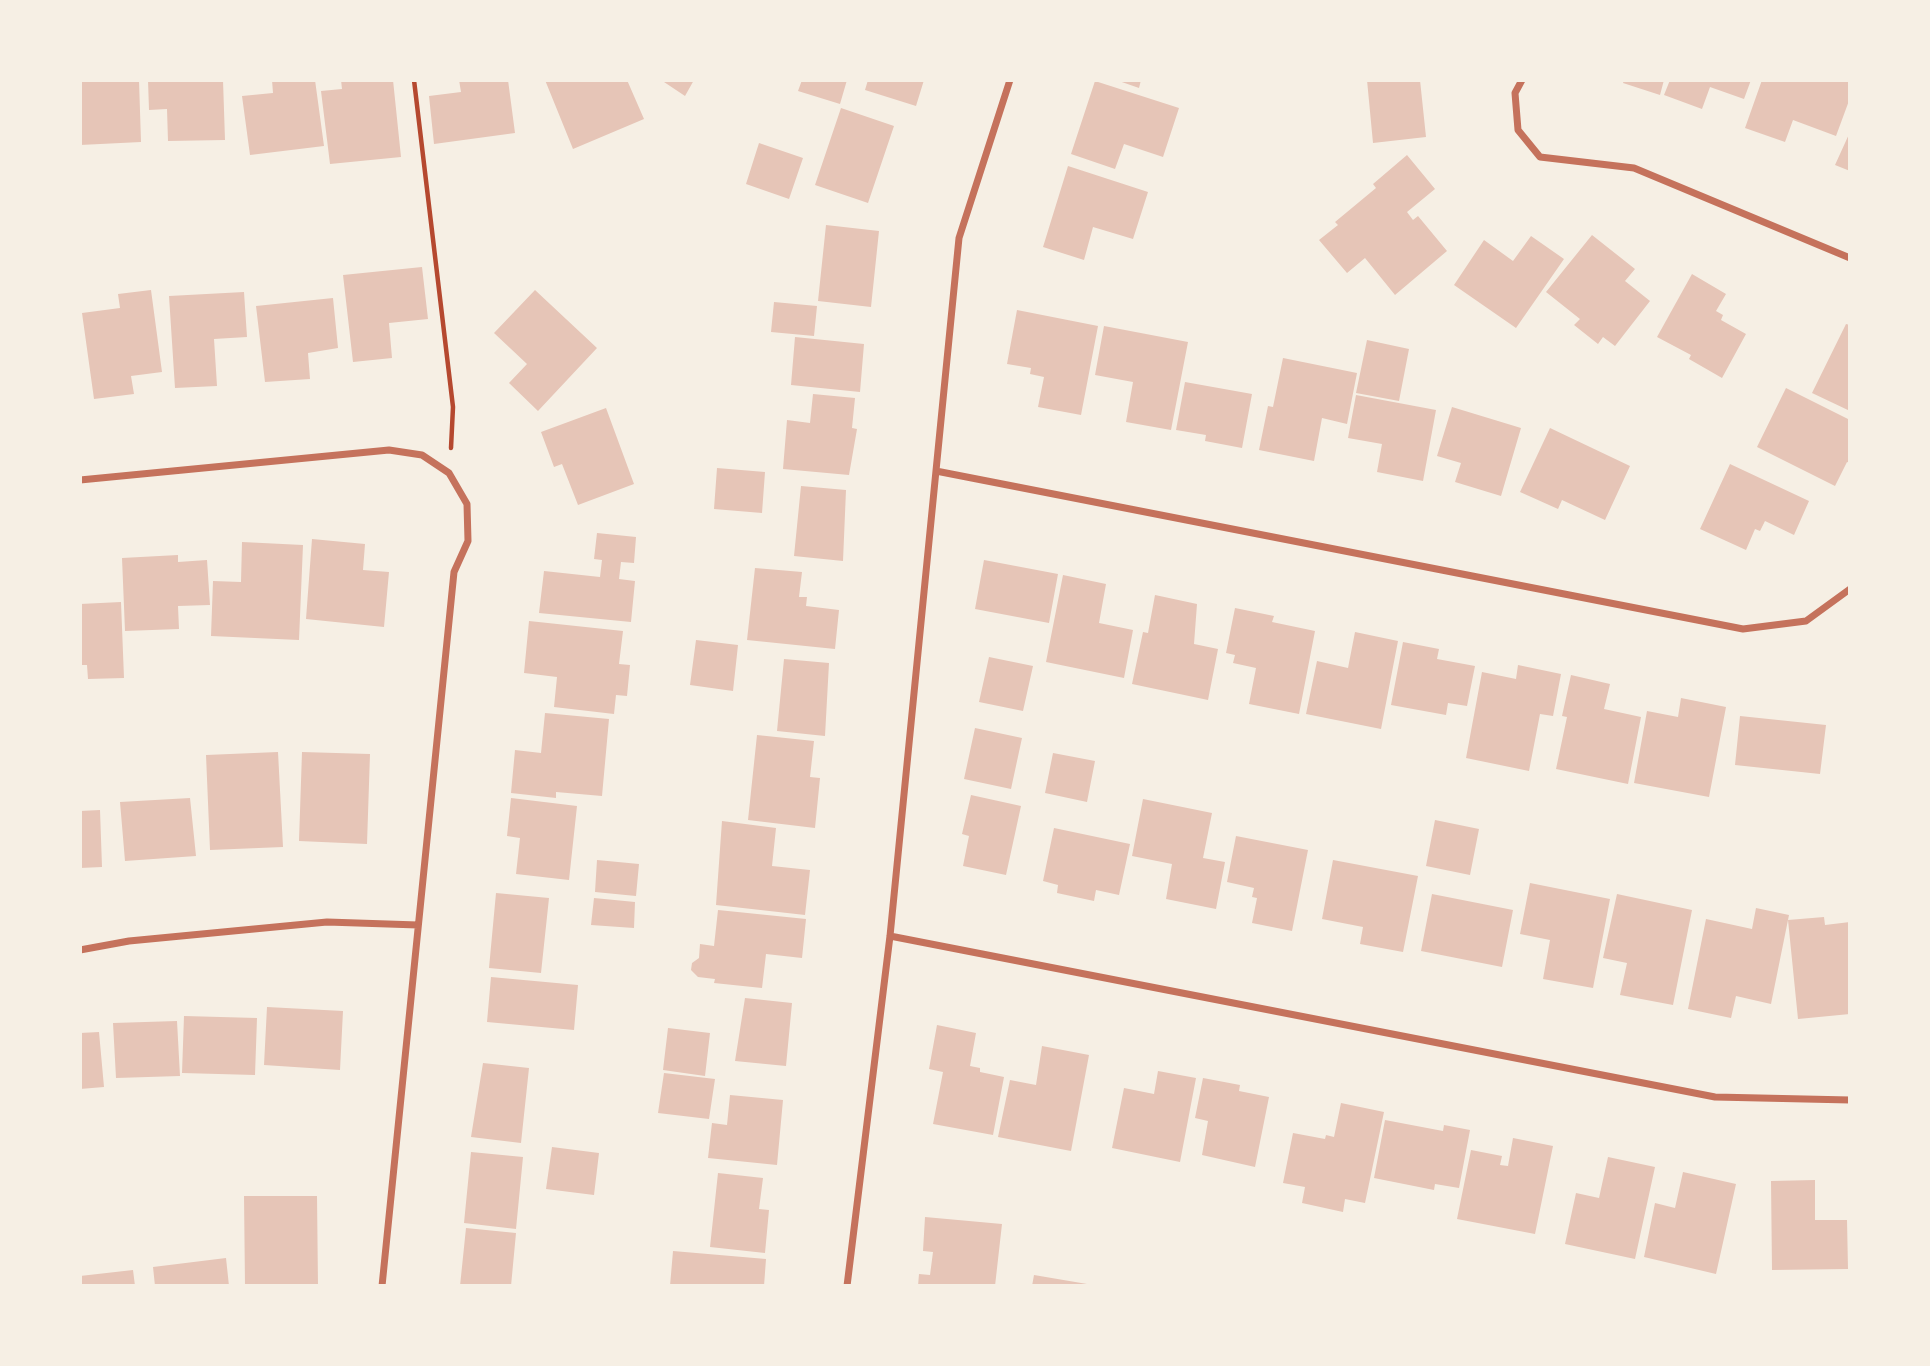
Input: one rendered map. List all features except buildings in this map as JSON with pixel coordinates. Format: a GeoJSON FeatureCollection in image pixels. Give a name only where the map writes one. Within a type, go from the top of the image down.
{"type":"FeatureCollection","features":[{"type":"Feature","properties":{"kind":"street"},"geometry":{"type":"LineString","coordinates":[[847,1286],[890,936],[959,238],[1010,80]]}},
{"type":"Feature","properties":{"kind":"street"},"geometry":{"type":"LineString","coordinates":[[1522,80],[1516,93],[1518,130],[1540,157],[1634,168],[1850,258]]}},
{"type":"Feature","properties":{"kind":"street"},"geometry":{"type":"LineString","coordinates":[[80,480],[389,450],[422,455],[449,473],[467,504],[468,541],[454,572],[382,1286]]}},
{"type":"Feature","properties":{"kind":"street"},"geometry":{"type":"LineString","coordinates":[[936,471],[1743,629],[1806,621],[1850,589]]}},
{"type":"Feature","properties":{"kind":"street"},"geometry":{"type":"LineString","coordinates":[[80,950],[129,941],[327,922],[418,925]]}},
{"type":"Feature","properties":{"kind":"street"},"geometry":{"type":"LineString","coordinates":[[890,936],[1715,1097],[1850,1100]]}},
{"type":"Feature","properties":{"kind":"path"},"geometry":{"type":"LineString","coordinates":[[414,80],[453,407],[449,473]]}}]}
